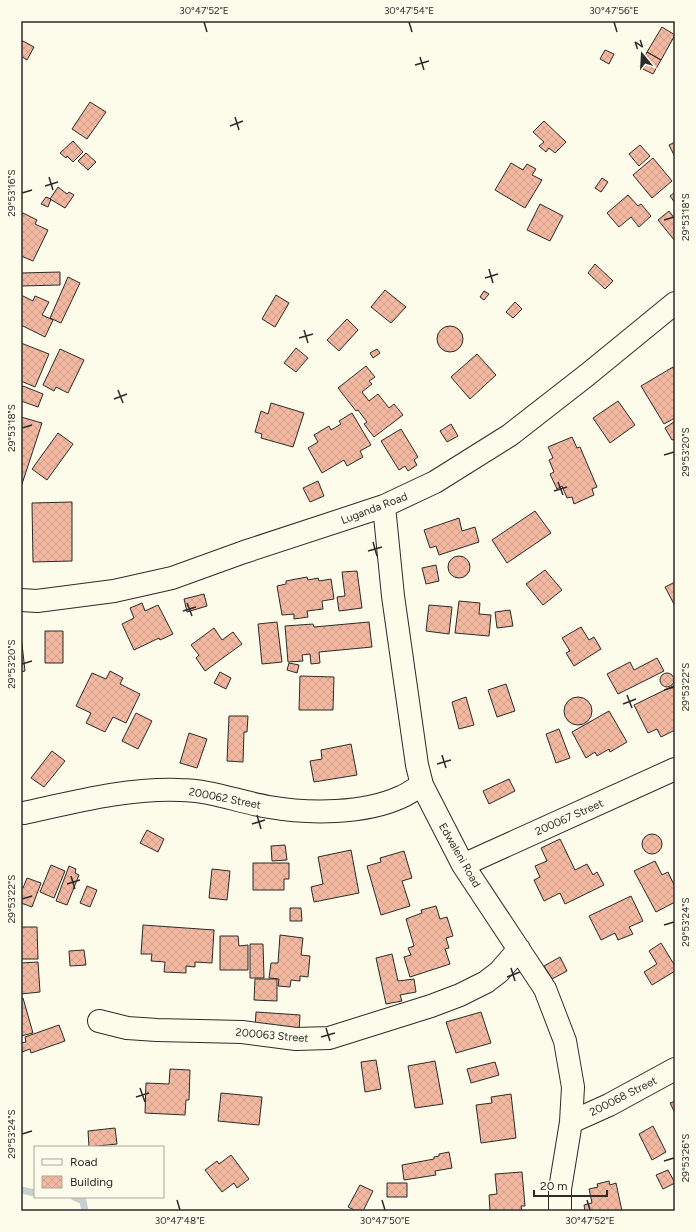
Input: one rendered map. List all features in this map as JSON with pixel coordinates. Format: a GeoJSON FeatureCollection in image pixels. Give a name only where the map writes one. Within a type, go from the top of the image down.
{"type":"FeatureCollection","features":[{"type":"Feature","properties":{"kind":"street","name":"Luganda Road"},"geometry":{"type":"LineString","coordinates":[[21,600],[37,601],[114,591],[172,578],[244,552],[384,506],[435,482],[510,435],[587,375],[675,303]]}},
{"type":"Feature","properties":{"kind":"street","name":"Edwaleni Road"},"geometry":{"type":"LineString","coordinates":[[384,506],[393,596],[417,765],[422,785],[463,865],[545,989],[565,1041],[573,1087],[571,1122],[560,1188],[560,1211]]}},
{"type":"Feature","properties":{"kind":"street","name":"200067 Street"},"geometry":{"type":"LineString","coordinates":[[463,865],[675,769]]}},
{"type":"Feature","properties":{"kind":"street","name":"200062 Street"},"geometry":{"type":"LineString","coordinates":[[24,813],[96,798],[144,791],[180,790],[212,793],[270,807],[327,812],[376,806],[401,797],[422,785]]}},
{"type":"Feature","properties":{"kind":"street","name":"200063 Street"},"geometry":{"type":"LineString","coordinates":[[98,1021],[127,1028],[242,1032],[296,1039],[329,1038],[431,1006],[460,995],[486,982],[498,972],[519,949]]}},
{"type":"Feature","properties":{"kind":"street","name":"200068 Street"},"geometry":{"type":"LineString","coordinates":[[571,1122],[609,1105],[675,1069]]}},
{"type":"Feature","properties":{"kind":"building"},"geometry":{"type":"Polygon","coordinates":[[[662,27],[675,35],[661,60],[647,52],[662,27]]]}},
{"type":"Feature","properties":{"kind":"building"},"geometry":{"type":"Polygon","coordinates":[[[21,40],[34,47],[27,60],[21,56],[21,40]]]}},
{"type":"Feature","properties":{"kind":"building"},"geometry":{"type":"Polygon","coordinates":[[[605,50],[614,54],[609,64],[600,59],[605,50]]]}},
{"type":"Feature","properties":{"kind":"building"},"geometry":{"type":"Polygon","coordinates":[[[647,52],[661,60],[653,74],[639,67],[647,52]]]}},
{"type":"Feature","properties":{"kind":"building"},"geometry":{"type":"Polygon","coordinates":[[[90,102],[106,112],[87,139],[72,129],[90,102]]]}},
{"type":"Feature","properties":{"kind":"building"},"geometry":{"type":"Polygon","coordinates":[[[544,121],[566,142],[555,153],[549,148],[546,152],[539,146],[544,142],[533,132],[544,121]]]}},
{"type":"Feature","properties":{"kind":"building"},"geometry":{"type":"Polygon","coordinates":[[[73,141],[83,152],[73,162],[67,156],[66,158],[60,153],[73,141]]]}},
{"type":"Feature","properties":{"kind":"building"},"geometry":{"type":"Polygon","coordinates":[[[675,142],[675,157],[669,145],[675,142]]]}},
{"type":"Feature","properties":{"kind":"building"},"geometry":{"type":"Polygon","coordinates":[[[640,145],[650,156],[639,166],[629,154],[640,145]]]}},
{"type":"Feature","properties":{"kind":"building"},"geometry":{"type":"Polygon","coordinates":[[[86,153],[96,162],[88,170],[78,161],[86,153]]]}},
{"type":"Feature","properties":{"kind":"building"},"geometry":{"type":"Polygon","coordinates":[[[653,158],[672,181],[652,198],[633,175],[653,158]]]}},
{"type":"Feature","properties":{"kind":"building"},"geometry":{"type":"Polygon","coordinates":[[[511,163],[523,170],[527,164],[536,169],[532,175],[542,180],[525,208],[495,190],[511,163]]]}},
{"type":"Feature","properties":{"kind":"building"},"geometry":{"type":"Polygon","coordinates":[[[602,178],[608,182],[601,192],[595,188],[602,178]]]}},
{"type":"Feature","properties":{"kind":"building"},"geometry":{"type":"Polygon","coordinates":[[[58,187],[67,194],[69,192],[74,195],[65,208],[50,199],[58,187]]]}},
{"type":"Feature","properties":{"kind":"building"},"geometry":{"type":"Polygon","coordinates":[[[675,192],[675,203],[670,196],[675,192]]]}},
{"type":"Feature","properties":{"kind":"building"},"geometry":{"type":"Polygon","coordinates":[[[628,195],[638,206],[641,204],[651,216],[639,227],[631,217],[619,227],[607,213],[628,195]]]}},
{"type":"Feature","properties":{"kind":"building"},"geometry":{"type":"Polygon","coordinates":[[[46,197],[51,199],[48,207],[41,204],[46,197]]]}},
{"type":"Feature","properties":{"kind":"building"},"geometry":{"type":"Polygon","coordinates":[[[540,204],[563,216],[550,241],[527,230],[540,204]]]}},
{"type":"Feature","properties":{"kind":"building"},"geometry":{"type":"Polygon","coordinates":[[[669,211],[675,219],[675,241],[658,220],[669,211]]]}},
{"type":"Feature","properties":{"kind":"building"},"geometry":{"type":"Polygon","coordinates":[[[23,213],[37,220],[35,224],[48,230],[33,261],[21,256],[21,217],[23,213]]]}},
{"type":"Feature","properties":{"kind":"building"},"geometry":{"type":"Polygon","coordinates":[[[595,264],[613,281],[605,289],[588,273],[595,264]]]}},
{"type":"Feature","properties":{"kind":"building"},"geometry":{"type":"Polygon","coordinates":[[[60,272],[60,285],[21,286],[21,273],[60,272]]]}},
{"type":"Feature","properties":{"kind":"building"},"geometry":{"type":"Polygon","coordinates":[[[68,277],[80,283],[61,323],[50,318],[68,277]]]}},
{"type":"Feature","properties":{"kind":"building"},"geometry":{"type":"Polygon","coordinates":[[[385,290],[406,307],[391,323],[371,307],[385,290]]]}},
{"type":"Feature","properties":{"kind":"building"},"geometry":{"type":"Polygon","coordinates":[[[484,291],[489,294],[484,300],[480,297],[484,291]]]}},
{"type":"Feature","properties":{"kind":"building"},"geometry":{"type":"Polygon","coordinates":[[[21,295],[33,301],[35,296],[49,302],[42,315],[53,320],[45,337],[21,325],[21,295]]]}},
{"type":"Feature","properties":{"kind":"building"},"geometry":{"type":"Polygon","coordinates":[[[276,295],[289,303],[275,327],[262,319],[276,295]]]}},
{"type":"Feature","properties":{"kind":"building"},"geometry":{"type":"Polygon","coordinates":[[[515,302],[522,309],[513,318],[506,312],[515,302]]]}},
{"type":"Feature","properties":{"kind":"building"},"geometry":{"type":"Polygon","coordinates":[[[347,319],[358,330],[339,351],[327,340],[347,319]]]}},
{"type":"Feature","properties":{"kind":"building"},"geometry":{"type":"Polygon","coordinates":[[[450,326],[459,330],[463,339],[459,348],[450,352],[441,348],[437,339],[441,330],[450,326]]]}},
{"type":"Feature","properties":{"kind":"building"},"geometry":{"type":"Polygon","coordinates":[[[21,343],[49,354],[35,387],[21,381],[21,343]]]}},
{"type":"Feature","properties":{"kind":"building"},"geometry":{"type":"Polygon","coordinates":[[[296,348],[308,358],[296,372],[284,363],[296,348]]]}},
{"type":"Feature","properties":{"kind":"building"},"geometry":{"type":"Polygon","coordinates":[[[60,349],[84,360],[68,393],[56,387],[54,391],[43,385],[60,349]]]}},
{"type":"Feature","properties":{"kind":"building"},"geometry":{"type":"Polygon","coordinates":[[[377,349],[380,353],[373,358],[370,353],[377,349]]]}},
{"type":"Feature","properties":{"kind":"building"},"geometry":{"type":"Polygon","coordinates":[[[477,354],[496,375],[470,399],[451,377],[477,354]]]}},
{"type":"Feature","properties":{"kind":"building"},"geometry":{"type":"Polygon","coordinates":[[[366,366],[375,377],[369,381],[372,384],[362,392],[369,401],[378,394],[389,408],[394,404],[403,415],[374,437],[364,424],[367,422],[358,410],[356,411],[338,388],[366,366]]]}},
{"type":"Feature","properties":{"kind":"building"},"geometry":{"type":"Polygon","coordinates":[[[673,367],[675,371],[675,418],[664,424],[641,386],[673,367]]]}},
{"type":"Feature","properties":{"kind":"building"},"geometry":{"type":"Polygon","coordinates":[[[23,386],[43,394],[38,407],[21,401],[21,391],[23,386]]]}},
{"type":"Feature","properties":{"kind":"building"},"geometry":{"type":"Polygon","coordinates":[[[618,401],[635,425],[610,443],[593,418],[618,401]]]}},
{"type":"Feature","properties":{"kind":"building"},"geometry":{"type":"Polygon","coordinates":[[[271,403],[304,413],[293,447],[261,438],[262,434],[255,432],[261,411],[268,414],[271,403]]]}},
{"type":"Feature","properties":{"kind":"building"},"geometry":{"type":"Polygon","coordinates":[[[352,413],[371,445],[360,451],[363,457],[347,466],[344,460],[322,473],[308,448],[318,442],[314,435],[329,426],[331,430],[341,424],[339,421],[352,413]]]}},
{"type":"Feature","properties":{"kind":"building"},"geometry":{"type":"Polygon","coordinates":[[[21,417],[42,423],[22,484],[21,484],[21,417]]]}},
{"type":"Feature","properties":{"kind":"building"},"geometry":{"type":"Polygon","coordinates":[[[675,421],[675,439],[672,440],[665,428],[675,421]]]}},
{"type":"Feature","properties":{"kind":"building"},"geometry":{"type":"Polygon","coordinates":[[[451,424],[458,436],[447,442],[440,431],[451,424]]]}},
{"type":"Feature","properties":{"kind":"building"},"geometry":{"type":"Polygon","coordinates":[[[401,429],[418,457],[414,460],[417,465],[408,471],[405,466],[399,470],[381,441],[401,429]]]}},
{"type":"Feature","properties":{"kind":"building"},"geometry":{"type":"Polygon","coordinates":[[[58,433],[73,444],[47,480],[32,469],[58,433]]]}},
{"type":"Feature","properties":{"kind":"building"},"geometry":{"type":"Polygon","coordinates":[[[572,437],[577,448],[580,447],[597,487],[592,489],[594,495],[574,504],[572,497],[567,498],[562,486],[557,489],[550,474],[554,472],[549,460],[553,458],[548,447],[572,437]]]}},
{"type":"Feature","properties":{"kind":"building"},"geometry":{"type":"Polygon","coordinates":[[[318,481],[324,496],[310,502],[303,488],[318,481]]]}},
{"type":"Feature","properties":{"kind":"building"},"geometry":{"type":"Polygon","coordinates":[[[72,502],[72,561],[33,562],[32,503],[72,502]]]}},
{"type":"Feature","properties":{"kind":"building"},"geometry":{"type":"Polygon","coordinates":[[[535,511],[551,533],[507,563],[492,540],[535,511]]]}},
{"type":"Feature","properties":{"kind":"building"},"geometry":{"type":"Polygon","coordinates":[[[459,518],[462,531],[475,527],[479,542],[439,555],[436,546],[430,548],[424,530],[459,518]]]}},
{"type":"Feature","properties":{"kind":"building"},"geometry":{"type":"Polygon","coordinates":[[[459,556],[467,559],[470,567],[467,575],[459,578],[451,575],[448,567],[451,559],[459,556]]]}},
{"type":"Feature","properties":{"kind":"building"},"geometry":{"type":"Polygon","coordinates":[[[436,565],[439,581],[426,584],[422,568],[436,565]]]}},
{"type":"Feature","properties":{"kind":"building"},"geometry":{"type":"Polygon","coordinates":[[[545,570],[562,590],[543,605],[526,584],[545,570]]]}},
{"type":"Feature","properties":{"kind":"building"},"geometry":{"type":"Polygon","coordinates":[[[357,571],[362,608],[339,611],[337,597],[345,596],[342,572],[357,571]]]}},
{"type":"Feature","properties":{"kind":"building"},"geometry":{"type":"Polygon","coordinates":[[[307,577],[308,580],[318,578],[319,581],[331,579],[334,599],[322,601],[323,609],[307,611],[308,617],[294,619],[294,614],[282,615],[277,586],[286,584],[286,581],[307,577]]]}},
{"type":"Feature","properties":{"kind":"building"},"geometry":{"type":"Polygon","coordinates":[[[675,582],[675,606],[665,587],[675,582]]]}},
{"type":"Feature","properties":{"kind":"building"},"geometry":{"type":"Polygon","coordinates":[[[204,594],[207,606],[187,612],[184,599],[204,594]]]}},
{"type":"Feature","properties":{"kind":"building"},"geometry":{"type":"Polygon","coordinates":[[[459,601],[480,603],[479,614],[491,615],[489,636],[455,633],[459,601]]]}},
{"type":"Feature","properties":{"kind":"building"},"geometry":{"type":"Polygon","coordinates":[[[142,603],[145,611],[158,605],[173,634],[160,640],[159,638],[134,650],[122,624],[134,618],[130,608],[142,603]]]}},
{"type":"Feature","properties":{"kind":"building"},"geometry":{"type":"Polygon","coordinates":[[[429,605],[452,607],[449,634],[426,631],[429,605]]]}},
{"type":"Feature","properties":{"kind":"building"},"geometry":{"type":"Polygon","coordinates":[[[510,610],[513,626],[497,628],[495,612],[510,610]]]}},
{"type":"Feature","properties":{"kind":"building"},"geometry":{"type":"Polygon","coordinates":[[[277,622],[282,662],[262,664],[258,624],[277,622]]]}},
{"type":"Feature","properties":{"kind":"building"},"geometry":{"type":"Polygon","coordinates":[[[369,622],[372,647],[319,652],[320,663],[311,664],[310,654],[302,655],[303,661],[288,662],[285,626],[313,624],[314,627],[369,622]]]}},
{"type":"Feature","properties":{"kind":"building"},"geometry":{"type":"Polygon","coordinates":[[[581,627],[589,640],[594,637],[601,649],[574,666],[566,653],[570,651],[562,638],[581,627]]]}},
{"type":"Feature","properties":{"kind":"building"},"geometry":{"type":"Polygon","coordinates":[[[214,628],[222,640],[233,632],[242,644],[205,671],[196,658],[199,655],[191,645],[214,628]]]}},
{"type":"Feature","properties":{"kind":"building"},"geometry":{"type":"Polygon","coordinates":[[[45,631],[63,631],[63,663],[45,663],[45,631]]]}},
{"type":"Feature","properties":{"kind":"building"},"geometry":{"type":"Polygon","coordinates":[[[21,635],[25,671],[21,672],[21,635]]]}},
{"type":"Feature","properties":{"kind":"building"},"geometry":{"type":"Polygon","coordinates":[[[657,658],[664,671],[618,694],[607,674],[630,662],[634,670],[657,658]]]}},
{"type":"Feature","properties":{"kind":"building"},"geometry":{"type":"Polygon","coordinates":[[[289,663],[299,665],[297,673],[287,670],[289,663]]]}},
{"type":"Feature","properties":{"kind":"building"},"geometry":{"type":"Polygon","coordinates":[[[110,671],[123,678],[120,684],[140,694],[126,723],[113,717],[105,732],[86,723],[91,713],[76,706],[92,673],[106,679],[110,671]]]}},
{"type":"Feature","properties":{"kind":"building"},"geometry":{"type":"Polygon","coordinates":[[[220,672],[231,678],[226,689],[214,683],[220,672]]]}},
{"type":"Feature","properties":{"kind":"building"},"geometry":{"type":"Polygon","coordinates":[[[664,673],[670,673],[674,677],[674,683],[670,687],[664,687],[660,683],[660,677],[664,673]]]}},
{"type":"Feature","properties":{"kind":"building"},"geometry":{"type":"Polygon","coordinates":[[[300,676],[334,677],[333,710],[299,710],[300,676]]]}},
{"type":"Feature","properties":{"kind":"building"},"geometry":{"type":"Polygon","coordinates":[[[506,684],[515,711],[497,717],[488,690],[506,684]]]}},
{"type":"Feature","properties":{"kind":"building"},"geometry":{"type":"Polygon","coordinates":[[[675,685],[675,730],[661,737],[657,729],[648,733],[634,705],[675,685]]]}},
{"type":"Feature","properties":{"kind":"building"},"geometry":{"type":"Polygon","coordinates":[[[466,697],[474,725],[459,729],[452,702],[466,697]]]}},
{"type":"Feature","properties":{"kind":"building"},"geometry":{"type":"Polygon","coordinates":[[[578,697],[588,701],[592,711],[588,721],[578,725],[568,721],[564,711],[568,701],[578,697]]]}},
{"type":"Feature","properties":{"kind":"building"},"geometry":{"type":"Polygon","coordinates":[[[609,711],[627,742],[610,752],[609,749],[597,756],[595,752],[586,758],[572,732],[609,711]]]}},
{"type":"Feature","properties":{"kind":"building"},"geometry":{"type":"Polygon","coordinates":[[[136,713],[152,721],[138,749],[122,741],[136,713]]]}},
{"type":"Feature","properties":{"kind":"building"},"geometry":{"type":"Polygon","coordinates":[[[229,716],[248,716],[247,732],[244,732],[243,762],[227,761],[229,716]]]}},
{"type":"Feature","properties":{"kind":"building"},"geometry":{"type":"Polygon","coordinates":[[[559,729],[570,758],[556,763],[546,734],[559,729]]]}},
{"type":"Feature","properties":{"kind":"building"},"geometry":{"type":"Polygon","coordinates":[[[189,733],[207,739],[197,768],[180,763],[189,733]]]}},
{"type":"Feature","properties":{"kind":"building"},"geometry":{"type":"Polygon","coordinates":[[[351,744],[357,775],[314,782],[310,761],[322,759],[321,750],[351,744]]]}},
{"type":"Feature","properties":{"kind":"building"},"geometry":{"type":"Polygon","coordinates":[[[52,751],[65,761],[44,787],[31,778],[52,751]]]}},
{"type":"Feature","properties":{"kind":"building"},"geometry":{"type":"Polygon","coordinates":[[[509,779],[515,791],[489,804],[483,791],[509,779]]]}},
{"type":"Feature","properties":{"kind":"building"},"geometry":{"type":"Polygon","coordinates":[[[147,830],[164,839],[158,852],[140,843],[147,830]]]}},
{"type":"Feature","properties":{"kind":"building"},"geometry":{"type":"Polygon","coordinates":[[[652,834],[659,837],[662,844],[659,851],[652,854],[645,851],[642,844],[645,837],[652,834]]]}},
{"type":"Feature","properties":{"kind":"building"},"geometry":{"type":"Polygon","coordinates":[[[560,839],[575,870],[587,864],[593,875],[597,872],[604,885],[565,904],[560,893],[544,901],[534,880],[540,877],[535,866],[547,861],[541,848],[560,839]]]}},
{"type":"Feature","properties":{"kind":"building"},"geometry":{"type":"Polygon","coordinates":[[[285,845],[287,860],[272,861],[271,846],[285,845]]]}},
{"type":"Feature","properties":{"kind":"building"},"geometry":{"type":"Polygon","coordinates":[[[351,850],[359,893],[314,902],[311,887],[323,884],[318,857],[351,850]]]}},
{"type":"Feature","properties":{"kind":"building"},"geometry":{"type":"Polygon","coordinates":[[[404,851],[412,878],[402,881],[410,906],[381,915],[367,866],[381,862],[380,858],[404,851]]]}},
{"type":"Feature","properties":{"kind":"building"},"geometry":{"type":"Polygon","coordinates":[[[655,861],[662,875],[668,872],[675,887],[675,902],[656,912],[634,871],[655,861]]]}},
{"type":"Feature","properties":{"kind":"building"},"geometry":{"type":"Polygon","coordinates":[[[253,863],[289,863],[289,879],[284,879],[284,890],[253,890],[253,863]]]}},
{"type":"Feature","properties":{"kind":"building"},"geometry":{"type":"Polygon","coordinates":[[[51,865],[65,871],[54,898],[40,892],[51,865]]]}},
{"type":"Feature","properties":{"kind":"building"},"geometry":{"type":"Polygon","coordinates":[[[69,866],[76,869],[75,873],[79,875],[67,905],[56,901],[69,866]]]}},
{"type":"Feature","properties":{"kind":"building"},"geometry":{"type":"Polygon","coordinates":[[[212,869],[230,871],[227,900],[209,898],[212,869]]]}},
{"type":"Feature","properties":{"kind":"building"},"geometry":{"type":"Polygon","coordinates":[[[27,878],[41,883],[32,907],[21,903],[21,887],[23,888],[27,878]]]}},
{"type":"Feature","properties":{"kind":"building"},"geometry":{"type":"Polygon","coordinates":[[[87,886],[97,890],[90,907],[80,903],[87,886]]]}},
{"type":"Feature","properties":{"kind":"building"},"geometry":{"type":"Polygon","coordinates":[[[631,896],[643,921],[629,927],[633,934],[618,940],[615,933],[601,940],[589,916],[631,896]]]}},
{"type":"Feature","properties":{"kind":"building"},"geometry":{"type":"Polygon","coordinates":[[[436,906],[440,919],[447,917],[453,936],[446,938],[449,948],[445,949],[450,964],[410,977],[404,957],[411,955],[408,948],[414,946],[406,919],[422,913],[421,910],[436,906]]]}},
{"type":"Feature","properties":{"kind":"building"},"geometry":{"type":"Polygon","coordinates":[[[290,908],[301,908],[302,921],[290,921],[290,908]]]}},
{"type":"Feature","properties":{"kind":"building"},"geometry":{"type":"Polygon","coordinates":[[[143,925],[214,930],[212,963],[195,962],[195,967],[186,966],[186,973],[164,972],[165,962],[151,961],[152,954],[141,954],[143,925]]]}},
{"type":"Feature","properties":{"kind":"building"},"geometry":{"type":"Polygon","coordinates":[[[21,927],[37,927],[38,959],[21,959],[21,927]]]}},
{"type":"Feature","properties":{"kind":"building"},"geometry":{"type":"Polygon","coordinates":[[[280,935],[303,938],[301,955],[310,956],[308,977],[300,976],[300,981],[291,980],[290,987],[278,986],[279,979],[269,978],[271,963],[278,963],[280,935]]]}},
{"type":"Feature","properties":{"kind":"building"},"geometry":{"type":"Polygon","coordinates":[[[220,936],[238,936],[239,946],[248,945],[248,970],[220,970],[220,936]]]}},
{"type":"Feature","properties":{"kind":"building"},"geometry":{"type":"Polygon","coordinates":[[[661,943],[675,966],[675,971],[652,985],[644,972],[657,964],[649,951],[661,943]]]}},
{"type":"Feature","properties":{"kind":"building"},"geometry":{"type":"Polygon","coordinates":[[[250,944],[263,944],[264,978],[250,978],[250,944]]]}},
{"type":"Feature","properties":{"kind":"building"},"geometry":{"type":"Polygon","coordinates":[[[84,950],[86,965],[70,966],[69,951],[84,950]]]}},
{"type":"Feature","properties":{"kind":"building"},"geometry":{"type":"Polygon","coordinates":[[[392,954],[398,981],[414,979],[416,992],[400,995],[402,1001],[386,1004],[376,958],[392,954]]]}},
{"type":"Feature","properties":{"kind":"building"},"geometry":{"type":"Polygon","coordinates":[[[560,957],[567,971],[552,979],[544,966],[560,957]]]}},
{"type":"Feature","properties":{"kind":"building"},"geometry":{"type":"Polygon","coordinates":[[[38,962],[40,992],[21,994],[21,963],[38,962]]]}},
{"type":"Feature","properties":{"kind":"building"},"geometry":{"type":"Polygon","coordinates":[[[255,979],[277,979],[277,1001],[254,1000],[255,979]]]}},
{"type":"Feature","properties":{"kind":"building"},"geometry":{"type":"Polygon","coordinates":[[[23,998],[33,1033],[21,1036],[21,999],[23,998]]]}},
{"type":"Feature","properties":{"kind":"building"},"geometry":{"type":"Polygon","coordinates":[[[256,1012],[300,1015],[299,1031],[255,1029],[256,1012]]]}},
{"type":"Feature","properties":{"kind":"building"},"geometry":{"type":"Polygon","coordinates":[[[481,1012],[491,1043],[456,1053],[446,1022],[481,1012]]]}},
{"type":"Feature","properties":{"kind":"building"},"geometry":{"type":"Polygon","coordinates":[[[59,1025],[65,1041],[31,1053],[30,1049],[22,1052],[21,1043],[26,1042],[25,1037],[59,1025]]]}},
{"type":"Feature","properties":{"kind":"building"},"geometry":{"type":"Polygon","coordinates":[[[376,1060],[381,1089],[365,1092],[361,1062],[376,1060]]]}},
{"type":"Feature","properties":{"kind":"building"},"geometry":{"type":"Polygon","coordinates":[[[435,1061],[443,1104],[415,1108],[408,1066],[435,1061]]]}},
{"type":"Feature","properties":{"kind":"building"},"geometry":{"type":"Polygon","coordinates":[[[495,1062],[499,1075],[471,1083],[467,1069],[495,1062]]]}},
{"type":"Feature","properties":{"kind":"building"},"geometry":{"type":"Polygon","coordinates":[[[170,1069],[190,1070],[189,1100],[186,1100],[185,1115],[145,1113],[146,1083],[169,1084],[170,1069]]]}},
{"type":"Feature","properties":{"kind":"building"},"geometry":{"type":"Polygon","coordinates":[[[221,1093],[262,1097],[259,1125],[218,1121],[221,1093]]]}},
{"type":"Feature","properties":{"kind":"building"},"geometry":{"type":"Polygon","coordinates":[[[511,1094],[516,1138],[481,1143],[476,1105],[492,1103],[491,1097],[511,1094]]]}},
{"type":"Feature","properties":{"kind":"building"},"geometry":{"type":"Polygon","coordinates":[[[675,1101],[675,1113],[670,1103],[675,1101]]]}},
{"type":"Feature","properties":{"kind":"building"},"geometry":{"type":"Polygon","coordinates":[[[653,1126],[666,1152],[652,1160],[639,1134],[653,1126]]]}},
{"type":"Feature","properties":{"kind":"building"},"geometry":{"type":"Polygon","coordinates":[[[115,1128],[117,1144],[89,1146],[88,1131],[115,1128]]]}},
{"type":"Feature","properties":{"kind":"building"},"geometry":{"type":"Polygon","coordinates":[[[449,1152],[452,1168],[435,1171],[436,1175],[404,1180],[402,1165],[434,1159],[434,1157],[439,1156],[439,1154],[449,1152]]]}},
{"type":"Feature","properties":{"kind":"building"},"geometry":{"type":"Polygon","coordinates":[[[231,1155],[249,1179],[237,1188],[234,1183],[222,1192],[205,1170],[217,1161],[219,1164],[231,1155]]]}},
{"type":"Feature","properties":{"kind":"building"},"geometry":{"type":"Polygon","coordinates":[[[668,1170],[675,1183],[663,1189],[656,1175],[668,1170]]]}},
{"type":"Feature","properties":{"kind":"building"},"geometry":{"type":"Polygon","coordinates":[[[522,1172],[525,1206],[521,1206],[522,1211],[490,1211],[489,1195],[497,1194],[495,1174],[522,1172]]]}},
{"type":"Feature","properties":{"kind":"building"},"geometry":{"type":"Polygon","coordinates":[[[609,1181],[610,1185],[616,1183],[622,1211],[585,1211],[584,1205],[592,1203],[589,1189],[598,1187],[597,1184],[609,1181]]]}},
{"type":"Feature","properties":{"kind":"building"},"geometry":{"type":"Polygon","coordinates":[[[387,1183],[407,1183],[407,1197],[387,1197],[387,1183]]]}},
{"type":"Feature","properties":{"kind":"building"},"geometry":{"type":"Polygon","coordinates":[[[360,1185],[373,1191],[363,1211],[356,1211],[348,1207],[360,1185]]]}},
{"type":"Feature","properties":{"kind":"waterway"},"geometry":{"type":"LineString","coordinates":[[21,1190],[34,1193]]}},
{"type":"Feature","properties":{"kind":"waterway"},"geometry":{"type":"LineString","coordinates":[[76,1198],[83,1201],[85,1211]]}}]}
